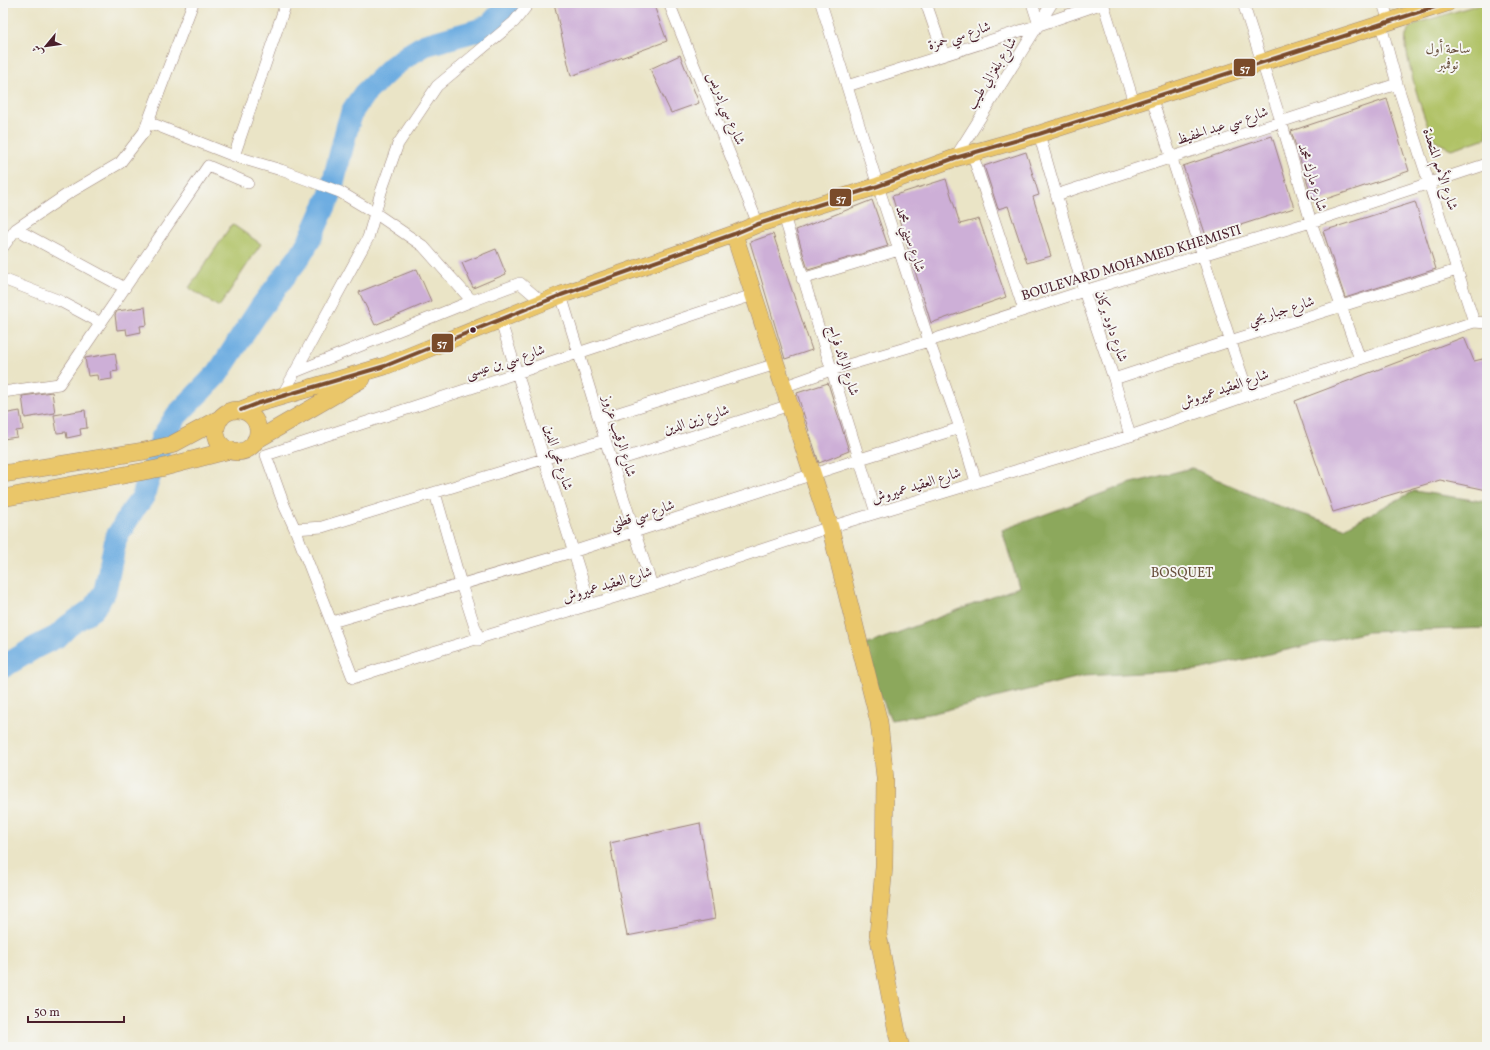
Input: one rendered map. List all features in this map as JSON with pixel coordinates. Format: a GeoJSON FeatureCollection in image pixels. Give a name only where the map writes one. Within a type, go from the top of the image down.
{"type":"FeatureCollection","features":[{"type":"Feature","properties":{"kind":"main road"},"geometry":{"type":"LineString","coordinates":[[3,474],[171,445],[233,410],[241,410],[259,403],[385,366],[542,302],[734,234],[758,224],[878,186],[955,158],[1039,134],[1447,3]]}},
{"type":"Feature","properties":{"kind":"main road"},"geometry":{"type":"LineString","coordinates":[[734,234],[783,387],[814,474],[830,527],[879,722],[885,778],[884,867],[878,934],[901,1047]]}},
{"type":"Feature","properties":{"kind":"main road"},"geometry":{"type":"LineString","coordinates":[[221,418],[217,425],[219,440],[230,450],[237,452],[244,450],[251,447],[256,441],[385,366]]}},
{"type":"Feature","properties":{"kind":"main road"},"geometry":{"type":"LineString","coordinates":[[241,410],[254,418],[258,426],[256,441]]}},
{"type":"Feature","properties":{"kind":"main road"},"geometry":{"type":"LineString","coordinates":[[3,498],[161,468],[230,450]]}},
{"type":"Feature","properties":{"kind":"street"},"geometry":{"type":"LineString","coordinates":[[3,247],[16,229],[69,193],[120,163],[144,132],[193,3]]}},
{"type":"Feature","properties":{"kind":"street"},"geometry":{"type":"LineString","coordinates":[[234,156],[286,3]]}},
{"type":"Feature","properties":{"kind":"street"},"geometry":{"type":"LineString","coordinates":[[282,396],[368,238],[375,212],[398,144],[437,86],[514,22],[530,3]]}},
{"type":"Feature","properties":{"kind":"street","name":"شارع سي إدريس"},"geometry":{"type":"LineString","coordinates":[[669,3],[758,224]]}},
{"type":"Feature","properties":{"kind":"street","name":"شارع سيني محمد"},"geometry":{"type":"LineString","coordinates":[[821,3],[878,186],[929,341],[960,428],[976,482]]}},
{"type":"Feature","properties":{"kind":"street"},"geometry":{"type":"LineString","coordinates":[[926,3],[944,55]]}},
{"type":"Feature","properties":{"kind":"street"},"geometry":{"type":"LineString","coordinates":[[1032,3],[1039,25]]}},
{"type":"Feature","properties":{"kind":"street","name":"شارع بلغزالي طيب"},"geometry":{"type":"LineString","coordinates":[[955,158],[1052,3]]}},
{"type":"Feature","properties":{"kind":"street"},"geometry":{"type":"LineString","coordinates":[[1103,3],[1134,103]]}},
{"type":"Feature","properties":{"kind":"street","name":"شارع سي حمزة"},"geometry":{"type":"LineString","coordinates":[[847,86],[1103,3]]}},
{"type":"Feature","properties":{"kind":"street","name":"شارع مارك محمد"},"geometry":{"type":"LineString","coordinates":[[1243,3],[1281,121],[1311,222],[1360,359]]}},
{"type":"Feature","properties":{"kind":"street","name":"شارع الأمم المتحدة"},"geometry":{"type":"LineString","coordinates":[[1383,3],[1385,24],[1398,84],[1474,322]]}},
{"type":"Feature","properties":{"kind":"street","name":"شارع سي عبد الحفيظ"},"geometry":{"type":"LineString","coordinates":[[1056,195],[1398,84]]}},
{"type":"Feature","properties":{"kind":"street"},"geometry":{"type":"LineString","coordinates":[[1151,97],[1172,157],[1230,341],[1249,395]]}},
{"type":"Feature","properties":{"kind":"street"},"geometry":{"type":"LineString","coordinates":[[148,122],[234,156],[281,170],[340,192],[375,212],[424,246],[472,301]]}},
{"type":"Feature","properties":{"kind":"street","name":"شارع داود بركان"},"geometry":{"type":"LineString","coordinates":[[1039,134],[1084,291],[1114,379],[1130,436]]}},
{"type":"Feature","properties":{"kind":"street"},"geometry":{"type":"LineString","coordinates":[[972,153],[1024,310]]}},
{"type":"Feature","properties":{"kind":"street","name":"BOULEVARD MOHAMED KHEMISTI"},"geometry":{"type":"LineString","coordinates":[[783,387],[831,370],[1311,222],[1487,164]]}},
{"type":"Feature","properties":{"kind":"street"},"geometry":{"type":"LineString","coordinates":[[3,392],[59,384],[208,166],[248,183]]}},
{"type":"Feature","properties":{"kind":"street","name":"شارع الرائد فراج"},"geometry":{"type":"LineString","coordinates":[[784,216],[802,279],[876,513]]}},
{"type":"Feature","properties":{"kind":"street"},"geometry":{"type":"LineString","coordinates":[[16,229],[125,288]]}},
{"type":"Feature","properties":{"kind":"street"},"geometry":{"type":"LineString","coordinates":[[802,279],[899,250]]}},
{"type":"Feature","properties":{"kind":"street","name":"شارع جبار يحي"},"geometry":{"type":"LineString","coordinates":[[1114,379],[1457,270]]}},
{"type":"Feature","properties":{"kind":"street"},"geometry":{"type":"LineString","coordinates":[[3,280],[60,301],[101,323]]}},
{"type":"Feature","properties":{"kind":"street"},"geometry":{"type":"LineString","coordinates":[[294,372],[520,283],[542,302]]}},
{"type":"Feature","properties":{"kind":"street","name":"شارع سي بن عيسى"},"geometry":{"type":"LineString","coordinates":[[295,530],[284,505],[266,455],[578,354],[753,294]]}},
{"type":"Feature","properties":{"kind":"street","name":"شارع الرقيب عزوز"},"geometry":{"type":"LineString","coordinates":[[561,295],[578,354],[652,586]]}},
{"type":"Feature","properties":{"kind":"street","name":"شارع محي الدين"},"geometry":{"type":"LineString","coordinates":[[500,320],[572,552],[590,604]]}},
{"type":"Feature","properties":{"kind":"street","name":"شارع العقيد عميروش"},"geometry":{"type":"LineString","coordinates":[[332,622],[353,678],[423,655],[478,640],[652,586],[830,527],[1130,436],[1249,395],[1474,322],[1487,323]]}},
{"type":"Feature","properties":{"kind":"street","name":"شارع زين الدين"},"geometry":{"type":"LineString","coordinates":[[599,419],[776,364]]}},
{"type":"Feature","properties":{"kind":"street","name":"شارع زين الدين"},"geometry":{"type":"LineString","coordinates":[[612,462],[790,405]]}},
{"type":"Feature","properties":{"kind":"street","name":"شارع سي قطني"},"geometry":{"type":"LineString","coordinates":[[332,622],[634,533],[960,428]]}},
{"type":"Feature","properties":{"kind":"street"},"geometry":{"type":"LineString","coordinates":[[332,622],[295,530],[322,527],[605,440]]}},
{"type":"Feature","properties":{"kind":"street"},"geometry":{"type":"LineString","coordinates":[[434,493],[478,640]]}},
{"type":"Feature","properties":{"kind":"green space","name":"ساحة أول نوفمبر"},"geometry":{"type":"Polygon","coordinates":[[[1487,3],[1487,138],[1451,149],[1435,140],[1426,122],[1411,72],[1406,36],[1410,29],[1421,22],[1487,3]]]}},
{"type":"Feature","properties":{"kind":"green space"},"geometry":{"type":"Polygon","coordinates":[[[232,224],[261,244],[219,307],[189,288],[232,224]]]}},
{"type":"Feature","properties":{"kind":"green space","name":"BOSQUET"},"geometry":{"type":"Polygon","coordinates":[[[1192,468],[1270,503],[1344,528],[1414,491],[1487,502],[1487,628],[1367,632],[1198,670],[1084,676],[934,713],[891,720],[860,647],[1019,587],[1002,530],[1128,484],[1192,468]]]}},
{"type":"Feature","properties":{"kind":"building"},"geometry":{"type":"Polygon","coordinates":[[[554,3],[653,3],[667,41],[571,76],[554,3]]]}},
{"type":"Feature","properties":{"kind":"building"},"geometry":{"type":"Polygon","coordinates":[[[680,55],[699,103],[671,113],[650,69],[680,55]]]}},
{"type":"Feature","properties":{"kind":"building"},"geometry":{"type":"Polygon","coordinates":[[[1387,99],[1409,171],[1314,203],[1291,131],[1387,99]]]}},
{"type":"Feature","properties":{"kind":"building"},"geometry":{"type":"Polygon","coordinates":[[[1272,136],[1294,208],[1206,236],[1183,166],[1272,136]]]}},
{"type":"Feature","properties":{"kind":"building"},"geometry":{"type":"Polygon","coordinates":[[[1026,152],[1039,195],[1033,197],[1051,256],[1027,263],[1008,206],[998,209],[984,166],[1026,152]]]}},
{"type":"Feature","properties":{"kind":"building"},"geometry":{"type":"Polygon","coordinates":[[[946,179],[960,224],[979,219],[1006,297],[931,323],[892,196],[946,179]]]}},
{"type":"Feature","properties":{"kind":"building"},"geometry":{"type":"Polygon","coordinates":[[[872,200],[888,246],[808,270],[796,230],[872,200]]]}},
{"type":"Feature","properties":{"kind":"building"},"geometry":{"type":"Polygon","coordinates":[[[1415,202],[1436,269],[1345,298],[1323,231],[1415,202]]]}},
{"type":"Feature","properties":{"kind":"building"},"geometry":{"type":"Polygon","coordinates":[[[773,234],[812,350],[785,359],[750,242],[773,234]]]}},
{"type":"Feature","properties":{"kind":"building"},"geometry":{"type":"Polygon","coordinates":[[[496,249],[506,274],[473,288],[462,263],[496,249]]]}},
{"type":"Feature","properties":{"kind":"building"},"geometry":{"type":"Polygon","coordinates":[[[417,269],[431,301],[375,325],[359,292],[417,269]]]}},
{"type":"Feature","properties":{"kind":"building"},"geometry":{"type":"Polygon","coordinates":[[[145,307],[147,325],[140,326],[141,332],[127,335],[126,329],[117,330],[115,315],[117,311],[145,307]]]}},
{"type":"Feature","properties":{"kind":"building"},"geometry":{"type":"Polygon","coordinates":[[[1464,337],[1474,361],[1487,358],[1487,490],[1440,480],[1333,512],[1295,401],[1464,337]]]}},
{"type":"Feature","properties":{"kind":"building"},"geometry":{"type":"Polygon","coordinates":[[[115,353],[118,371],[111,372],[112,379],[98,381],[97,375],[88,376],[85,358],[115,353]]]}},
{"type":"Feature","properties":{"kind":"building"},"geometry":{"type":"Polygon","coordinates":[[[828,383],[849,451],[819,463],[797,393],[828,383]]]}},
{"type":"Feature","properties":{"kind":"building"},"geometry":{"type":"Polygon","coordinates":[[[52,392],[55,413],[25,418],[22,396],[52,392]]]}},
{"type":"Feature","properties":{"kind":"building"},"geometry":{"type":"Polygon","coordinates":[[[85,410],[87,428],[80,429],[81,435],[67,438],[66,432],[57,433],[54,415],[85,410]]]}},
{"type":"Feature","properties":{"kind":"building"},"geometry":{"type":"Polygon","coordinates":[[[20,411],[23,430],[16,431],[17,437],[3,439],[3,414],[20,411]]]}},
{"type":"Feature","properties":{"kind":"building"},"geometry":{"type":"Polygon","coordinates":[[[700,823],[715,919],[627,936],[610,843],[700,823]]]}},
{"type":"Feature","properties":{"kind":"waterway"},"geometry":{"type":"LineString","coordinates":[[3,667],[36,647],[58,636],[68,626],[93,609],[105,591],[116,538],[133,510],[143,497],[162,438],[177,415],[218,373],[261,307],[300,256],[310,239],[330,195],[353,110],[364,94],[392,67],[410,54],[425,45],[482,29],[491,24],[510,3]]}},
{"type":"Feature","properties":{"kind":"transit line","name":"57"},"geometry":{"type":"LineString","coordinates":[[241,410],[259,403],[385,366],[561,295],[734,234],[758,224],[878,186],[955,158],[1039,134],[1447,3]]}}]}
